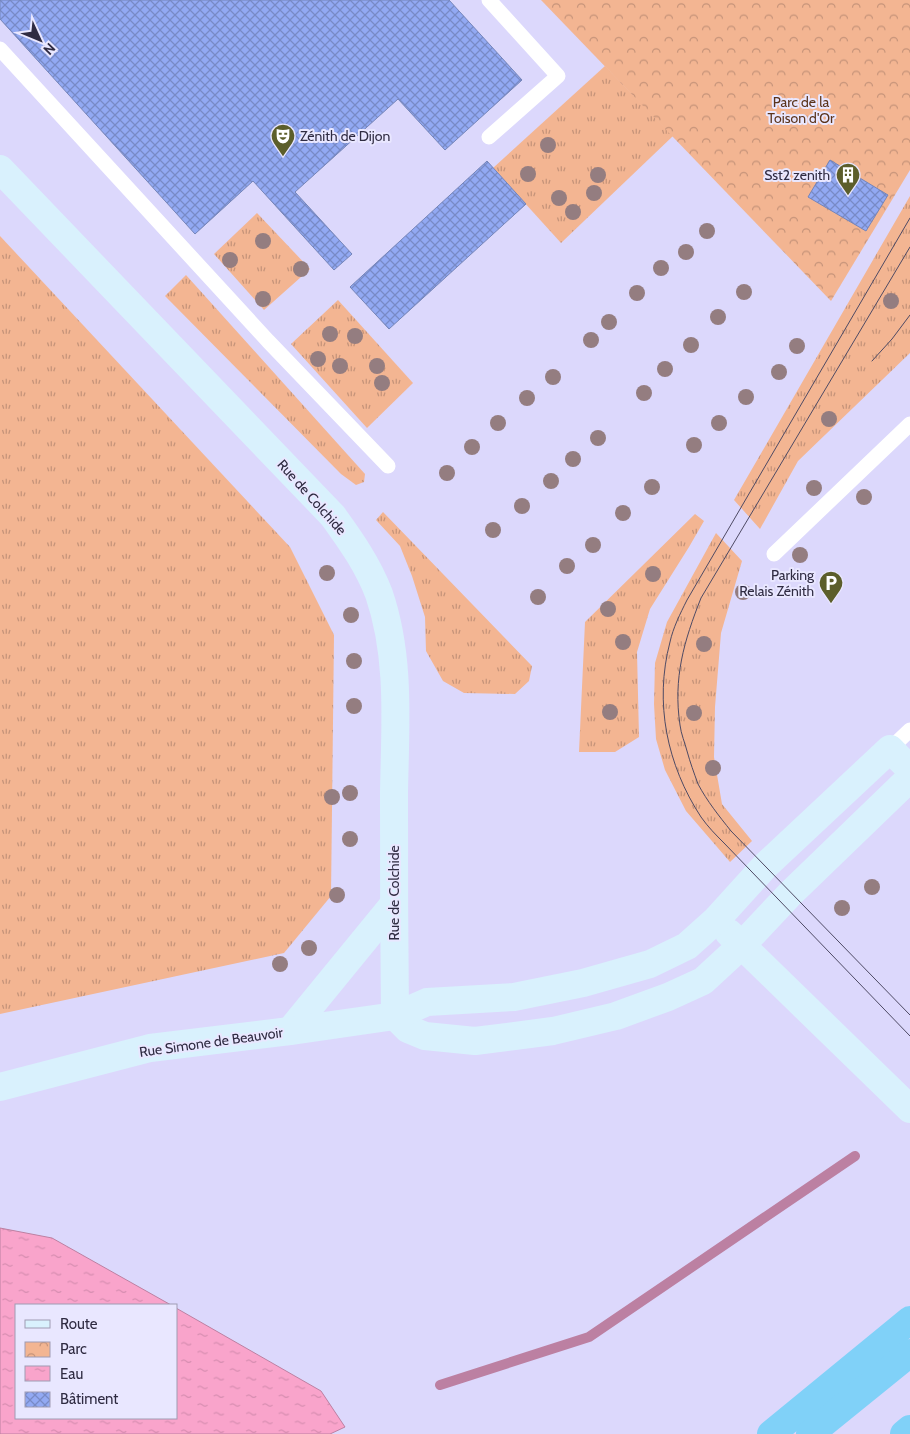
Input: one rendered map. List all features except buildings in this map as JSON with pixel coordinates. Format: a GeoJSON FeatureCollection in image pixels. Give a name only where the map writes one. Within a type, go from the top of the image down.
{"type":"FeatureCollection","features":[{"type":"Feature","properties":{"kind":"highway"},"geometry":{"type":"LineString","coordinates":[[771,1434],[910,1320]]}},
{"type":"Feature","properties":{"kind":"highway"},"geometry":{"type":"LineString","coordinates":[[810,1434],[910,1353]]}},
{"type":"Feature","properties":{"kind":"highway"},"geometry":{"type":"LineString","coordinates":[[904,1434],[910,1429]]}},
{"type":"Feature","properties":{"kind":"street","name":"Rue de Colchide"},"geometry":{"type":"LineString","coordinates":[[0,169],[333,516],[359,551],[379,594],[390,637],[395,677],[393,905],[395,1016]]}},
{"type":"Feature","properties":{"kind":"street"},"geometry":{"type":"LineString","coordinates":[[890,749],[910,768]]}},
{"type":"Feature","properties":{"kind":"street","name":"Rue Simone de Beauvoir"},"geometry":{"type":"LineString","coordinates":[[0,1087],[150,1048],[395,1016],[427,1002],[514,997],[583,983],[650,964],[687,946],[716,920],[765,866],[890,749]]}},
{"type":"Feature","properties":{"kind":"street"},"geometry":{"type":"LineString","coordinates":[[395,1016],[408,1029],[425,1036],[475,1040],[553,1031],[616,1016],[686,989],[703,981],[742,945],[791,893],[910,778]]}},
{"type":"Feature","properties":{"kind":"street"},"geometry":{"type":"LineString","coordinates":[[290,1031],[393,905]]}},
{"type":"Feature","properties":{"kind":"street"},"geometry":{"type":"LineString","coordinates":[[716,920],[910,1109]]}},
{"type":"Feature","properties":{"kind":"lane"},"geometry":{"type":"LineString","coordinates":[[488,0],[558,76],[489,137]]}},
{"type":"Feature","properties":{"kind":"lane"},"geometry":{"type":"LineString","coordinates":[[0,49],[268,340],[388,466]]}},
{"type":"Feature","properties":{"kind":"lane"},"geometry":{"type":"LineString","coordinates":[[774,554],[910,424]]}},
{"type":"Feature","properties":{"kind":"lane"},"geometry":{"type":"LineString","coordinates":[[890,749],[910,730]]}},
{"type":"Feature","properties":{"kind":"green space","name":"Parc de la Toison d'Or"},"geometry":{"type":"Polygon","coordinates":[[[541,0],[910,0],[910,170],[831,301],[541,0]]]}},
{"type":"Feature","properties":{"kind":"green space"},"geometry":{"type":"Polygon","coordinates":[[[605,66],[673,136],[561,243],[493,168],[605,66]]]}},
{"type":"Feature","properties":{"kind":"green space"},"geometry":{"type":"Polygon","coordinates":[[[910,196],[910,353],[798,461],[760,529],[734,500],[910,196]]]}},
{"type":"Feature","properties":{"kind":"green space"},"geometry":{"type":"Polygon","coordinates":[[[257,213],[310,269],[264,310],[214,254],[257,213]]]}},
{"type":"Feature","properties":{"kind":"green space"},"geometry":{"type":"Polygon","coordinates":[[[0,236],[290,547],[334,635],[331,896],[284,953],[0,1014],[0,236]]]}},
{"type":"Feature","properties":{"kind":"green space"},"geometry":{"type":"Polygon","coordinates":[[[186,275],[365,474],[364,482],[356,485],[341,474],[165,296],[186,275]]]}},
{"type":"Feature","properties":{"kind":"green space"},"geometry":{"type":"Polygon","coordinates":[[[338,300],[413,383],[367,428],[291,344],[338,300]]]}},
{"type":"Feature","properties":{"kind":"green space"},"geometry":{"type":"Polygon","coordinates":[[[383,512],[532,666],[529,681],[515,694],[464,693],[443,681],[426,651],[425,617],[400,546],[376,520],[383,512]]]}},
{"type":"Feature","properties":{"kind":"green space"},"geometry":{"type":"Polygon","coordinates":[[[695,514],[704,521],[650,609],[637,652],[639,737],[615,752],[579,752],[585,622],[695,514]]]}},
{"type":"Feature","properties":{"kind":"green space"},"geometry":{"type":"Polygon","coordinates":[[[716,533],[742,561],[721,633],[715,707],[714,757],[722,804],[752,841],[730,862],[686,811],[665,770],[656,739],[654,704],[655,663],[667,622],[716,533]]]}},
{"type":"Feature","properties":{"kind":"water"},"geometry":{"type":"Polygon","coordinates":[[[0,1228],[52,1238],[169,1304],[15,1304],[15,1419],[178,1419],[178,1309],[321,1391],[345,1427],[330,1434],[0,1434],[0,1228]]]}},
{"type":"Feature","properties":{"kind":"waterway"},"geometry":{"type":"LineString","coordinates":[[440,1385],[589,1337],[855,1156]]}},
{"type":"Feature","properties":{"kind":"tram line"},"geometry":{"type":"LineString","coordinates":[[910,218],[687,600],[671,637],[665,665],[663,688],[667,733],[672,755],[689,797],[701,817],[715,834],[910,1036]]}},
{"type":"Feature","properties":{"kind":"tram line"},"geometry":{"type":"LineString","coordinates":[[910,247],[701,598],[685,645],[678,691],[681,728],[688,755],[698,784],[713,808],[731,831],[910,1015]]}},
{"type":"Feature","properties":{"kind":"tram line"},"geometry":{"type":"LineString","coordinates":[[872,361],[910,315]]}},
{"type":"Feature","properties":{"kind":"place","name":"Zénith de Dijon"},"geometry":{"type":"Point","coordinates":[283,157]}},
{"type":"Feature","properties":{"kind":"place","name":"Sst2 zenith"},"geometry":{"type":"Point","coordinates":[848,196]}},
{"type":"Feature","properties":{"kind":"place","name":"Parking Relais Zénith"},"geometry":{"type":"Point","coordinates":[831,604]}}]}
